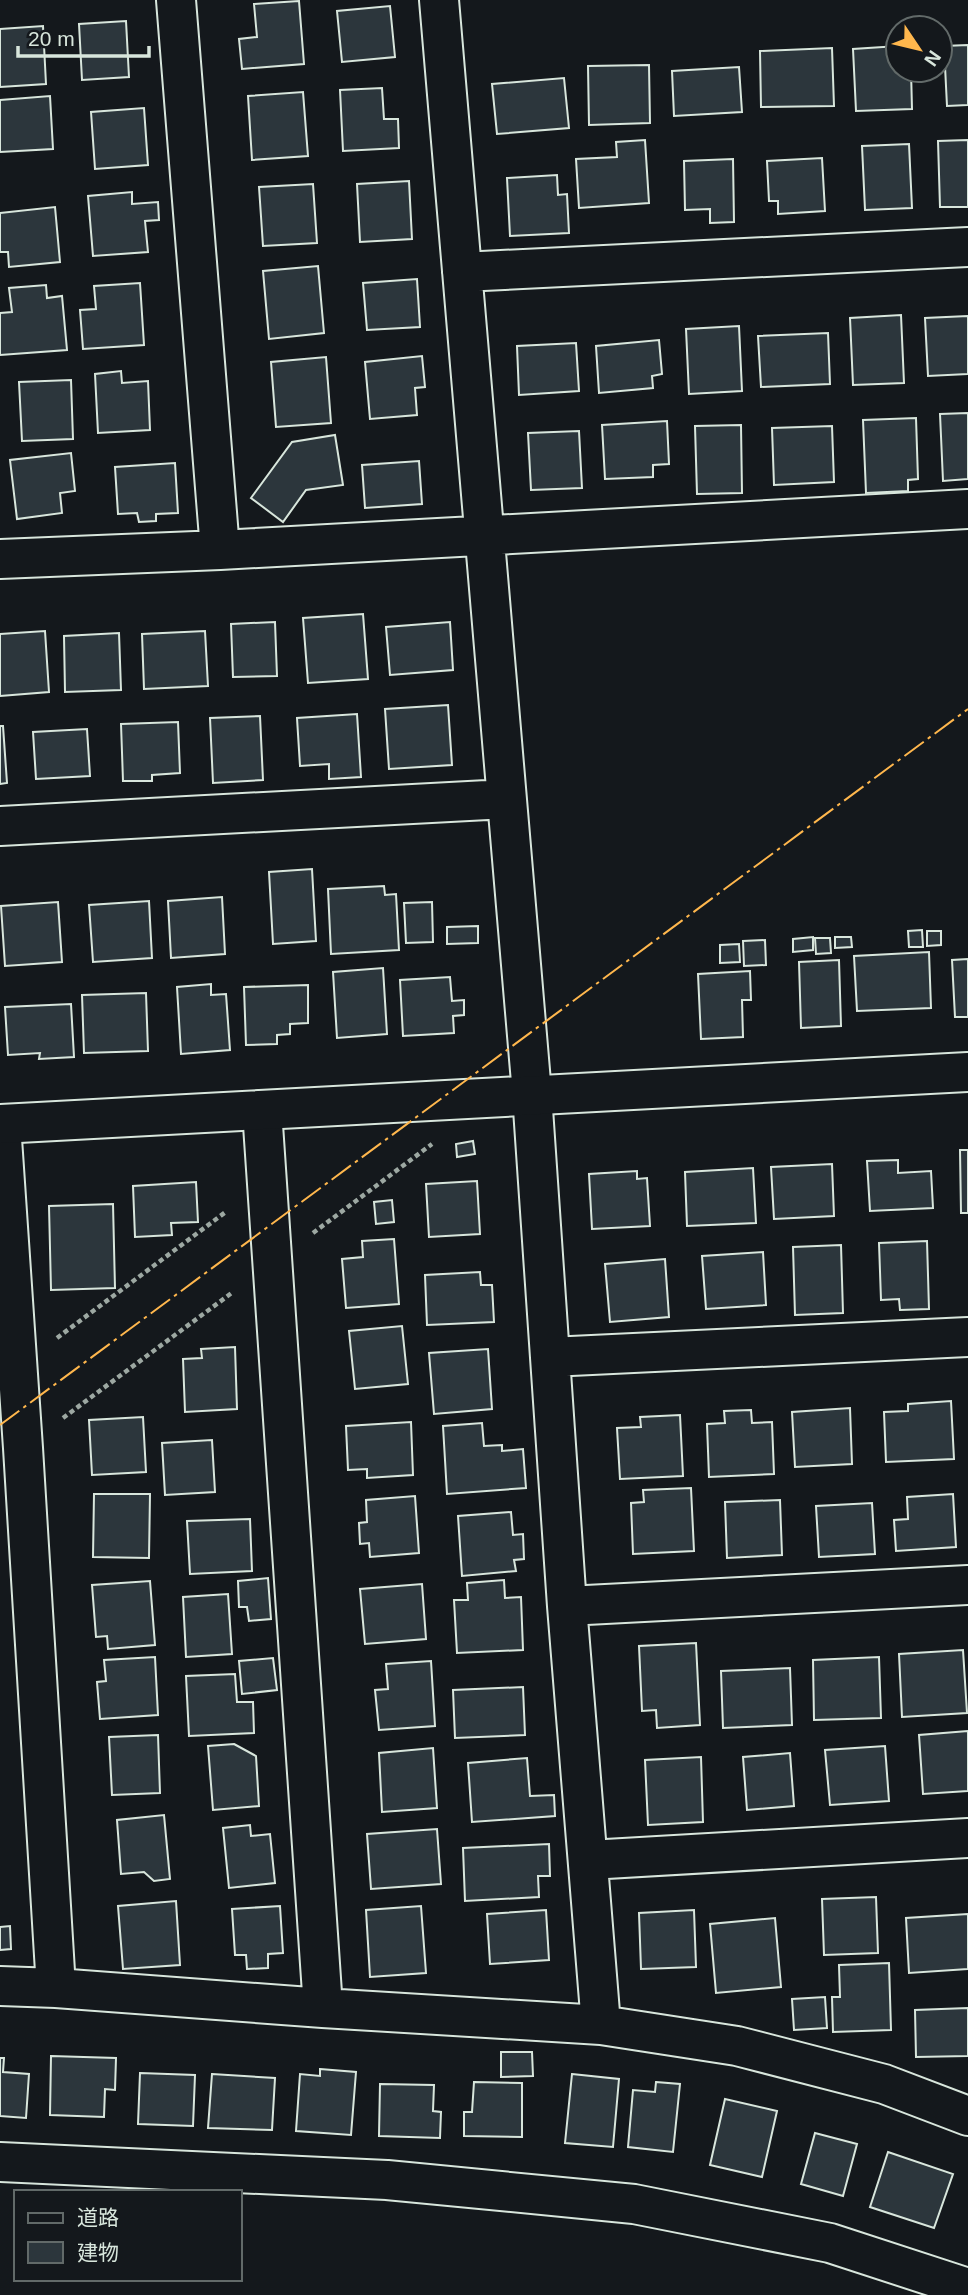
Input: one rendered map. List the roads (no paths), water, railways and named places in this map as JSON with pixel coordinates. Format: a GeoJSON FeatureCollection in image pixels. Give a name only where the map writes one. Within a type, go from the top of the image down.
{"type":"FeatureCollection","features":[{"type":"Feature","properties":{"kind":"street"},"geometry":{"type":"LineString","coordinates":[[176,0],[220,550]]}},
{"type":"Feature","properties":{"kind":"street"},"geometry":{"type":"LineString","coordinates":[[439,0],[532,1094],[567,1606],[601,2025]]}},
{"type":"Feature","properties":{"kind":"street"},"geometry":{"type":"LineString","coordinates":[[462,272],[968,247]]}},
{"type":"Feature","properties":{"kind":"street"},"geometry":{"type":"LineString","coordinates":[[0,559],[220,550],[968,509]]}},
{"type":"Feature","properties":{"kind":"street"},"geometry":{"type":"LineString","coordinates":[[0,826],[506,799]]}},
{"type":"Feature","properties":{"kind":"street"},"geometry":{"type":"LineString","coordinates":[[56,1988],[0,1124],[968,1072]]}},
{"type":"Feature","properties":{"kind":"street"},"geometry":{"type":"LineString","coordinates":[[262,1110],[323,2008]]}},
{"type":"Feature","properties":{"kind":"street"},"geometry":{"type":"LineString","coordinates":[[550,1357],[968,1337]]}},
{"type":"Feature","properties":{"kind":"street"},"geometry":{"type":"LineString","coordinates":[[567,1606],[968,1585]]}},
{"type":"Feature","properties":{"kind":"street"},"geometry":{"type":"LineString","coordinates":[[589,1860],[968,1838]]}},
{"type":"Feature","properties":{"kind":"street"},"geometry":{"type":"LineString","coordinates":[[0,1986],[601,2025],[737,2046],[884,2084],[968,2116]]}},
{"type":"Feature","properties":{"kind":"street"},"geometry":{"type":"LineString","coordinates":[[0,2162],[387,2180],[634,2204],[830,2243],[968,2288]]}}]}
